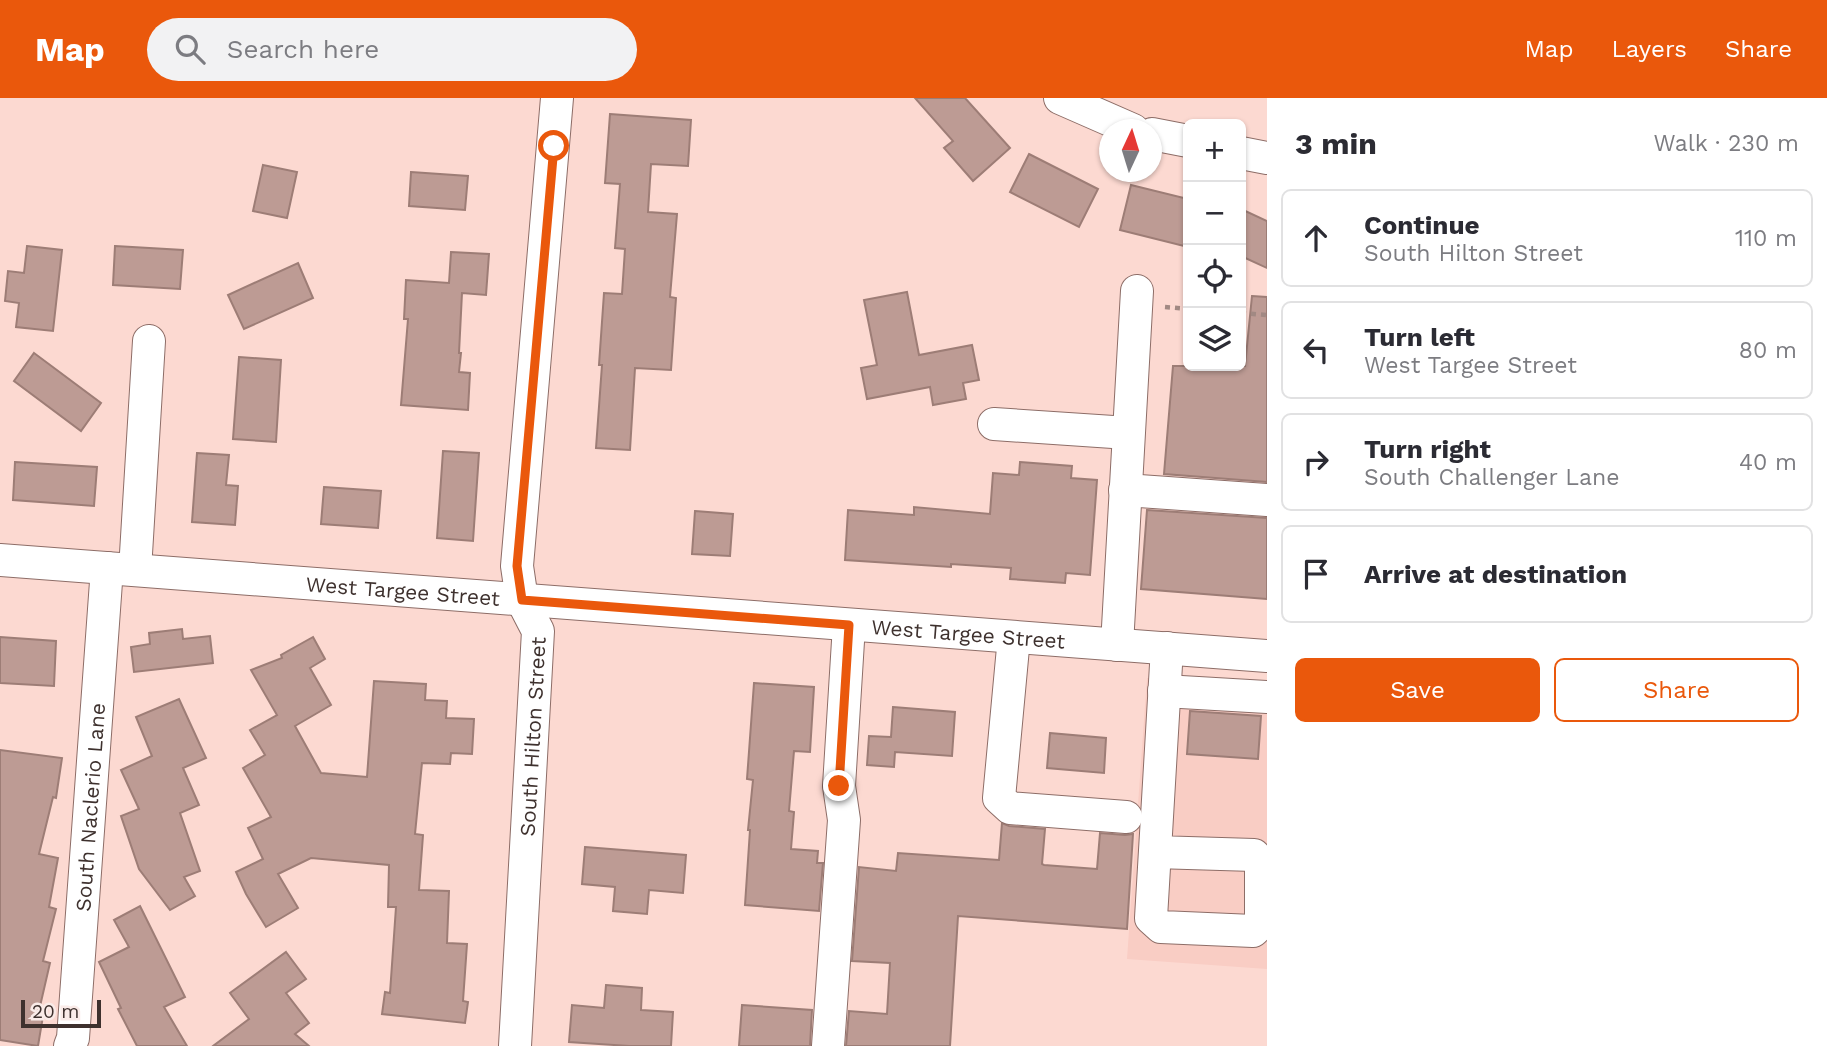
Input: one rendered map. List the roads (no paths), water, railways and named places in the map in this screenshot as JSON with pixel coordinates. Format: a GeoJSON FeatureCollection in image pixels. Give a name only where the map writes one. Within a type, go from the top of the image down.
{"type":"FeatureCollection","features":[{"type":"Feature","properties":{"kind":"street","name":"South Hilton Street"},"geometry":{"type":"LineString","coordinates":[[515,1046],[538,631],[522,600],[517,566],[557,98]]}},
{"type":"Feature","properties":{"kind":"street"},"geometry":{"type":"LineString","coordinates":[[1060,98],[1108,119]]}},
{"type":"Feature","properties":{"kind":"street"},"geometry":{"type":"LineString","coordinates":[[1162,136],[1183,140]]}},
{"type":"Feature","properties":{"kind":"street"},"geometry":{"type":"LineString","coordinates":[[1246,154],[1267,158]]}},
{"type":"Feature","properties":{"kind":"street"},"geometry":{"type":"LineString","coordinates":[[1117,645],[1137,291]]}},
{"type":"Feature","properties":{"kind":"street","name":"South Naclerio Lane"},"geometry":{"type":"LineString","coordinates":[[70,1046],[74,1038],[121,569],[149,341]]}},
{"type":"Feature","properties":{"kind":"street"},"geometry":{"type":"LineString","coordinates":[[994,424],[1128,433]]}},
{"type":"Feature","properties":{"kind":"street"},"geometry":{"type":"LineString","coordinates":[[1125,490],[1267,500]]}},
{"type":"Feature","properties":{"kind":"street","name":"West Targee Street"},"geometry":{"type":"LineString","coordinates":[[0,560],[1267,656]]}},
{"type":"Feature","properties":{"kind":"street"},"geometry":{"type":"LineString","coordinates":[[828,1046],[844,820],[839,786],[849,625]]}},
{"type":"Feature","properties":{"kind":"street"},"geometry":{"type":"LineString","coordinates":[[1014,637],[999,798],[1010,808],[1126,817]]}},
{"type":"Feature","properties":{"kind":"street"},"geometry":{"type":"LineString","coordinates":[[1155,852],[1254,855],[1261,863],[1264,889],[1261,923],[1253,931],[1161,927],[1152,918],[1155,852],[1167,648]]}},
{"type":"Feature","properties":{"kind":"street"},"geometry":{"type":"LineString","coordinates":[[1164,691],[1267,697]]}}]}
